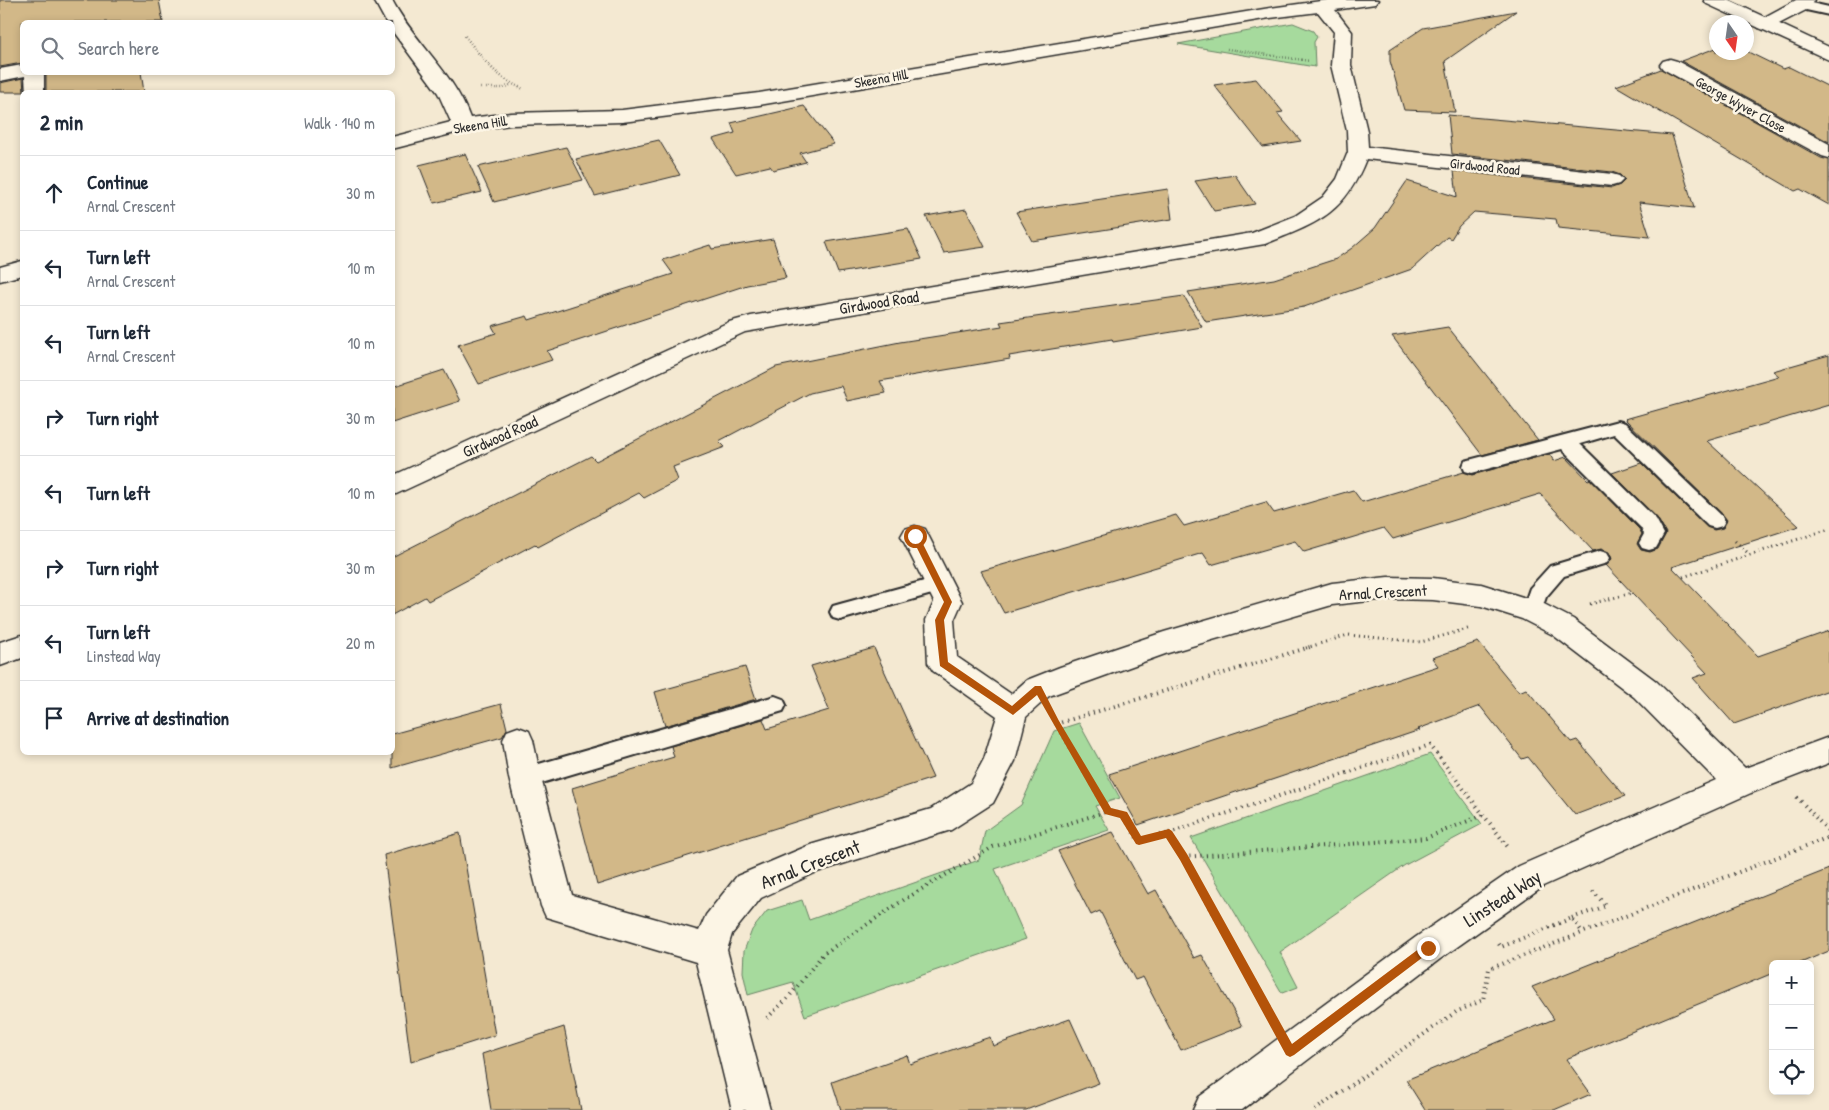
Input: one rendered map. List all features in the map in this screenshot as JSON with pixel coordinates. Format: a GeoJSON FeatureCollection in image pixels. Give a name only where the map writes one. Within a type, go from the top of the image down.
{"type":"FeatureCollection","features":[{"type":"Feature","properties":{"kind":"street"},"geometry":{"type":"LineString","coordinates":[[383,0],[394,20]]}},
{"type":"Feature","properties":{"kind":"street","name":"Skeena Hill"},"geometry":{"type":"LineString","coordinates":[[395,142],[462,125],[512,119],[622,116],[759,99],[1200,25],[1369,0]]}},
{"type":"Feature","properties":{"kind":"street"},"geometry":{"type":"LineString","coordinates":[[1712,0],[1829,54]]}},
{"type":"Feature","properties":{"kind":"street"},"geometry":{"type":"LineString","coordinates":[[1765,24],[1804,2]]}},
{"type":"Feature","properties":{"kind":"street","name":"Girdwood Road"},"geometry":{"type":"LineString","coordinates":[[395,486],[489,440],[570,405],[737,327],[751,323],[1257,239],[1303,221],[1331,202],[1346,180],[1358,152],[1357,131],[1341,65],[1344,32],[1323,7]]}},
{"type":"Feature","properties":{"kind":"street"},"geometry":{"type":"LineString","coordinates":[[395,21],[403,35],[452,100],[462,125]]}},
{"type":"Feature","properties":{"kind":"street","name":"George Wyver Close"},"geometry":{"type":"LineString","coordinates":[[1670,65],[1824,143]]}},
{"type":"Feature","properties":{"kind":"street"},"geometry":{"type":"LineString","coordinates":[[0,75],[20,71]]}},
{"type":"Feature","properties":{"kind":"street"},"geometry":{"type":"LineString","coordinates":[[34,75],[35,90]]}},
{"type":"Feature","properties":{"kind":"street","name":"Girdwood Road"},"geometry":{"type":"LineString","coordinates":[[1358,152],[1612,180]]}},
{"type":"Feature","properties":{"kind":"street"},"geometry":{"type":"LineString","coordinates":[[0,274],[20,269]]}},
{"type":"Feature","properties":{"kind":"street"},"geometry":{"type":"LineString","coordinates":[[915,536],[948,602],[940,620],[943,663],[1013,711]]}},
{"type":"Feature","properties":{"kind":"street","name":"Arnal Crescent"},"geometry":{"type":"LineString","coordinates":[[710,950],[718,926],[749,887],[810,860],[940,820],[982,793],[998,762],[1013,711],[1038,688],[1164,643],[1332,594],[1388,588],[1433,589],[1481,595],[1532,611],[1563,627],[1645,689],[1740,784]]}},
{"type":"Feature","properties":{"kind":"street"},"geometry":{"type":"LineString","coordinates":[[0,654],[20,647]]}},
{"type":"Feature","properties":{"kind":"street"},"geometry":{"type":"LineString","coordinates":[[518,740],[525,778],[558,906],[710,950],[750,1110]]}},
{"type":"Feature","properties":{"kind":"street","name":"Linstead Way"},"geometry":{"type":"LineString","coordinates":[[1212,1110],[1470,918],[1530,876],[1740,784],[1829,750]]}},
{"type":"Feature","properties":{"kind":"lane"},"geometry":{"type":"LineString","coordinates":[[1804,2],[1829,11]]}},
{"type":"Feature","properties":{"kind":"lane"},"geometry":{"type":"LineString","coordinates":[[1472,466],[1618,427],[1715,521]]}},
{"type":"Feature","properties":{"kind":"lane"},"geometry":{"type":"LineString","coordinates":[[1566,442],[1649,524],[1654,534],[1649,543]]}},
{"type":"Feature","properties":{"kind":"lane"},"geometry":{"type":"LineString","coordinates":[[1532,611],[1537,594],[1557,571],[1600,558]]}},
{"type":"Feature","properties":{"kind":"lane"},"geometry":{"type":"LineString","coordinates":[[840,612],[939,585]]}},
{"type":"Feature","properties":{"kind":"lane"},"geometry":{"type":"LineString","coordinates":[[525,778],[775,705]]}},
{"type":"Feature","properties":{"kind":"path"},"geometry":{"type":"LineString","coordinates":[[465,36],[494,73],[511,84],[531,91]]}},
{"type":"Feature","properties":{"kind":"path"},"geometry":{"type":"LineString","coordinates":[[1227,49],[1341,65]]}},
{"type":"Feature","properties":{"kind":"path"},"geometry":{"type":"LineString","coordinates":[[476,88],[504,88],[511,84]]}},
{"type":"Feature","properties":{"kind":"path"},"geometry":{"type":"LineString","coordinates":[[1683,577],[1829,529]]}},
{"type":"Feature","properties":{"kind":"path"},"geometry":{"type":"LineString","coordinates":[[1056,724],[1348,635],[1421,642],[1476,626]]}},
{"type":"Feature","properties":{"kind":"path"},"geometry":{"type":"LineString","coordinates":[[1038,688],[1056,724],[1108,811]]}},
{"type":"Feature","properties":{"kind":"path"},"geometry":{"type":"LineString","coordinates":[[734,1051],[788,998],[823,954],[905,899],[993,847],[1108,811],[1123,815],[1139,841],[1169,834],[1430,744],[1530,876]]}},
{"type":"Feature","properties":{"kind":"path"},"geometry":{"type":"LineString","coordinates":[[1803,804],[1829,832]]}},
{"type":"Feature","properties":{"kind":"path"},"geometry":{"type":"LineString","coordinates":[[1184,857],[1426,838],[1483,816]]}},
{"type":"Feature","properties":{"kind":"path"},"geometry":{"type":"LineString","coordinates":[[1169,834],[1184,857],[1290,1052]]}},
{"type":"Feature","properties":{"kind":"path"},"geometry":{"type":"LineString","coordinates":[[1315,1110],[1456,1012],[1483,1000],[1489,969],[1829,837]]}},
{"type":"Feature","properties":{"kind":"path"},"geometry":{"type":"LineString","coordinates":[[1470,918],[1501,947],[1606,906]]}},
{"type":"Feature","properties":{"kind":"path"},"geometry":{"type":"LineString","coordinates":[[1572,918],[1583,933]]}},
{"type":"Feature","properties":{"kind":"green space"},"geometry":{"type":"Polygon","coordinates":[[[1293,23],[1313,31],[1317,37],[1314,42],[1315,67],[1178,44],[1293,23]]]}},
{"type":"Feature","properties":{"kind":"green space"},"geometry":{"type":"Polygon","coordinates":[[[1079,723],[1120,798],[1095,806],[1109,830],[995,869],[1026,939],[805,1016],[793,982],[748,995],[743,972],[744,951],[752,930],[767,911],[802,900],[809,920],[979,860],[985,831],[1021,805],[1054,731],[1079,723]]]}},
{"type":"Feature","properties":{"kind":"green space"},"geometry":{"type":"Polygon","coordinates":[[[1430,754],[1482,824],[1405,865],[1280,952],[1298,987],[1282,993],[1191,838],[1430,754]]]}},
{"type":"Feature","properties":{"kind":"building"},"geometry":{"type":"Polygon","coordinates":[[[0,0],[159,0],[163,20],[20,20],[20,63],[0,67],[0,0]]]}},
{"type":"Feature","properties":{"kind":"building"},"geometry":{"type":"Polygon","coordinates":[[[1516,11],[1445,61],[1455,112],[1404,110],[1390,61],[1390,50],[1423,28],[1516,11]]]}},
{"type":"Feature","properties":{"kind":"building"},"geometry":{"type":"Polygon","coordinates":[[[1709,51],[1709,60],[1754,60],[1754,55],[1783,69],[1789,67],[1829,87],[1829,142],[1681,61],[1709,51]]]}},
{"type":"Feature","properties":{"kind":"building"},"geometry":{"type":"Polygon","coordinates":[[[1661,69],[1821,158],[1829,160],[1829,205],[1800,189],[1795,191],[1616,86],[1661,69]]]}},
{"type":"Feature","properties":{"kind":"building"},"geometry":{"type":"Polygon","coordinates":[[[46,75],[141,75],[144,90],[46,90],[46,75]]]}},
{"type":"Feature","properties":{"kind":"building"},"geometry":{"type":"Polygon","coordinates":[[[23,78],[24,90],[20,90],[20,92],[0,92],[0,83],[23,78]]]}},
{"type":"Feature","properties":{"kind":"building"},"geometry":{"type":"Polygon","coordinates":[[[1256,79],[1283,112],[1277,113],[1301,141],[1263,147],[1214,85],[1256,79]]]}},
{"type":"Feature","properties":{"kind":"building"},"geometry":{"type":"Polygon","coordinates":[[[804,106],[834,144],[800,153],[806,162],[773,170],[770,166],[736,174],[713,139],[735,133],[731,123],[804,106]]]}},
{"type":"Feature","properties":{"kind":"building"},"geometry":{"type":"Polygon","coordinates":[[[1448,115],[1672,135],[1694,208],[1639,202],[1650,237],[1558,228],[1556,219],[1474,212],[1459,226],[1451,239],[1447,237],[1412,269],[1304,307],[1206,322],[1188,292],[1274,279],[1336,259],[1375,228],[1407,181],[1457,197],[1454,171],[1612,188],[1620,185],[1625,180],[1620,175],[1612,172],[1452,154],[1448,115]]]}},
{"type":"Feature","properties":{"kind":"building"},"geometry":{"type":"Polygon","coordinates":[[[659,140],[680,175],[595,196],[576,159],[659,140]]]}},
{"type":"Feature","properties":{"kind":"building"},"geometry":{"type":"Polygon","coordinates":[[[566,147],[583,180],[494,202],[478,167],[566,147]]]}},
{"type":"Feature","properties":{"kind":"building"},"geometry":{"type":"Polygon","coordinates":[[[465,154],[482,192],[434,203],[419,165],[465,154]]]}},
{"type":"Feature","properties":{"kind":"building"},"geometry":{"type":"Polygon","coordinates":[[[1235,175],[1255,204],[1214,211],[1195,181],[1235,175]]]}},
{"type":"Feature","properties":{"kind":"building"},"geometry":{"type":"Polygon","coordinates":[[[1168,189],[1172,219],[1032,241],[1016,212],[1168,189]]]}},
{"type":"Feature","properties":{"kind":"building"},"geometry":{"type":"Polygon","coordinates":[[[966,209],[985,247],[944,253],[926,216],[966,209]]]}},
{"type":"Feature","properties":{"kind":"building"},"geometry":{"type":"Polygon","coordinates":[[[908,229],[922,259],[838,273],[826,242],[908,229]]]}},
{"type":"Feature","properties":{"kind":"building"},"geometry":{"type":"Polygon","coordinates":[[[773,239],[786,278],[747,285],[547,351],[552,360],[479,384],[458,345],[496,333],[492,326],[527,316],[529,320],[673,274],[663,260],[710,245],[712,249],[773,239]]]}},
{"type":"Feature","properties":{"kind":"building"},"geometry":{"type":"Polygon","coordinates":[[[1184,296],[1202,327],[1113,342],[1112,339],[1009,356],[1010,359],[880,381],[886,393],[847,401],[841,386],[810,393],[719,441],[725,447],[673,467],[678,480],[644,498],[639,493],[538,547],[535,544],[428,601],[425,597],[395,613],[395,555],[591,456],[596,461],[776,367],[900,342],[1002,326],[1000,322],[1184,296]]]}},
{"type":"Feature","properties":{"kind":"building"},"geometry":{"type":"Polygon","coordinates":[[[1448,327],[1538,440],[1482,455],[1392,336],[1448,327]]]}},
{"type":"Feature","properties":{"kind":"building"},"geometry":{"type":"Polygon","coordinates":[[[1829,355],[1829,405],[1707,441],[1799,526],[1672,567],[1758,656],[1829,631],[1829,690],[1734,724],[1693,678],[1707,673],[1606,565],[1612,559],[1609,552],[1601,549],[1593,551],[1540,494],[1393,539],[1384,528],[1304,552],[1295,541],[1211,565],[1203,553],[1004,613],[981,571],[1176,515],[1184,526],[1266,502],[1274,513],[1353,490],[1362,502],[1464,472],[1472,475],[1549,454],[1554,461],[1566,457],[1588,480],[1590,479],[1639,529],[1642,534],[1637,544],[1641,550],[1650,552],[1658,549],[1666,533],[1657,518],[1612,473],[1641,463],[1707,527],[1714,530],[1723,528],[1727,520],[1625,419],[1779,376],[1773,371],[1829,355]]]}},
{"type":"Feature","properties":{"kind":"building"},"geometry":{"type":"Polygon","coordinates":[[[444,370],[460,401],[395,422],[395,386],[444,370]]]}},
{"type":"Feature","properties":{"kind":"building"},"geometry":{"type":"Polygon","coordinates":[[[1478,642],[1519,692],[1526,689],[1571,742],[1577,740],[1625,796],[1575,815],[1528,757],[1522,759],[1480,706],[1418,729],[1420,730],[1138,825],[1109,774],[1438,666],[1432,658],[1478,642]]]}},
{"type":"Feature","properties":{"kind":"building"},"geometry":{"type":"Polygon","coordinates":[[[874,648],[933,778],[597,885],[572,788],[674,757],[671,746],[763,719],[767,729],[829,710],[811,666],[874,648]]]}},
{"type":"Feature","properties":{"kind":"building"},"geometry":{"type":"Polygon","coordinates":[[[745,667],[756,699],[665,726],[655,692],[745,667]]]}},
{"type":"Feature","properties":{"kind":"building"},"geometry":{"type":"Polygon","coordinates":[[[501,704],[507,729],[502,737],[392,768],[392,755],[395,755],[395,733],[501,704]]]}},
{"type":"Feature","properties":{"kind":"building"},"geometry":{"type":"Polygon","coordinates":[[[1113,832],[1148,894],[1156,890],[1194,958],[1202,955],[1242,1026],[1181,1050],[1143,977],[1135,980],[1100,911],[1091,915],[1058,851],[1113,832]]]}},
{"type":"Feature","properties":{"kind":"building"},"geometry":{"type":"Polygon","coordinates":[[[460,833],[495,1035],[411,1062],[384,855],[460,833]]]}},
{"type":"Feature","properties":{"kind":"building"},"geometry":{"type":"Polygon","coordinates":[[[1829,869],[1829,951],[1808,960],[1769,960],[1769,975],[1566,1059],[1591,1094],[1554,1110],[1425,1110],[1406,1080],[1554,1019],[1532,987],[1829,869]]]}},
{"type":"Feature","properties":{"kind":"building"},"geometry":{"type":"Polygon","coordinates":[[[1070,1019],[1099,1083],[1026,1110],[841,1110],[832,1082],[907,1055],[910,1064],[990,1037],[993,1046],[1070,1019]]]}},
{"type":"Feature","properties":{"kind":"building"},"geometry":{"type":"Polygon","coordinates":[[[564,1027],[581,1110],[491,1110],[482,1054],[564,1027]]]}},
{"type":"Feature","properties":{"kind":"route"},"geometry":{"type":"LineString","coordinates":[[915,536],[948,602],[940,620],[943,663],[1013,711],[1038,688],[1056,724],[1108,811],[1123,815],[1139,841],[1169,834],[1184,857],[1290,1052],[1428,948]]}}]}
